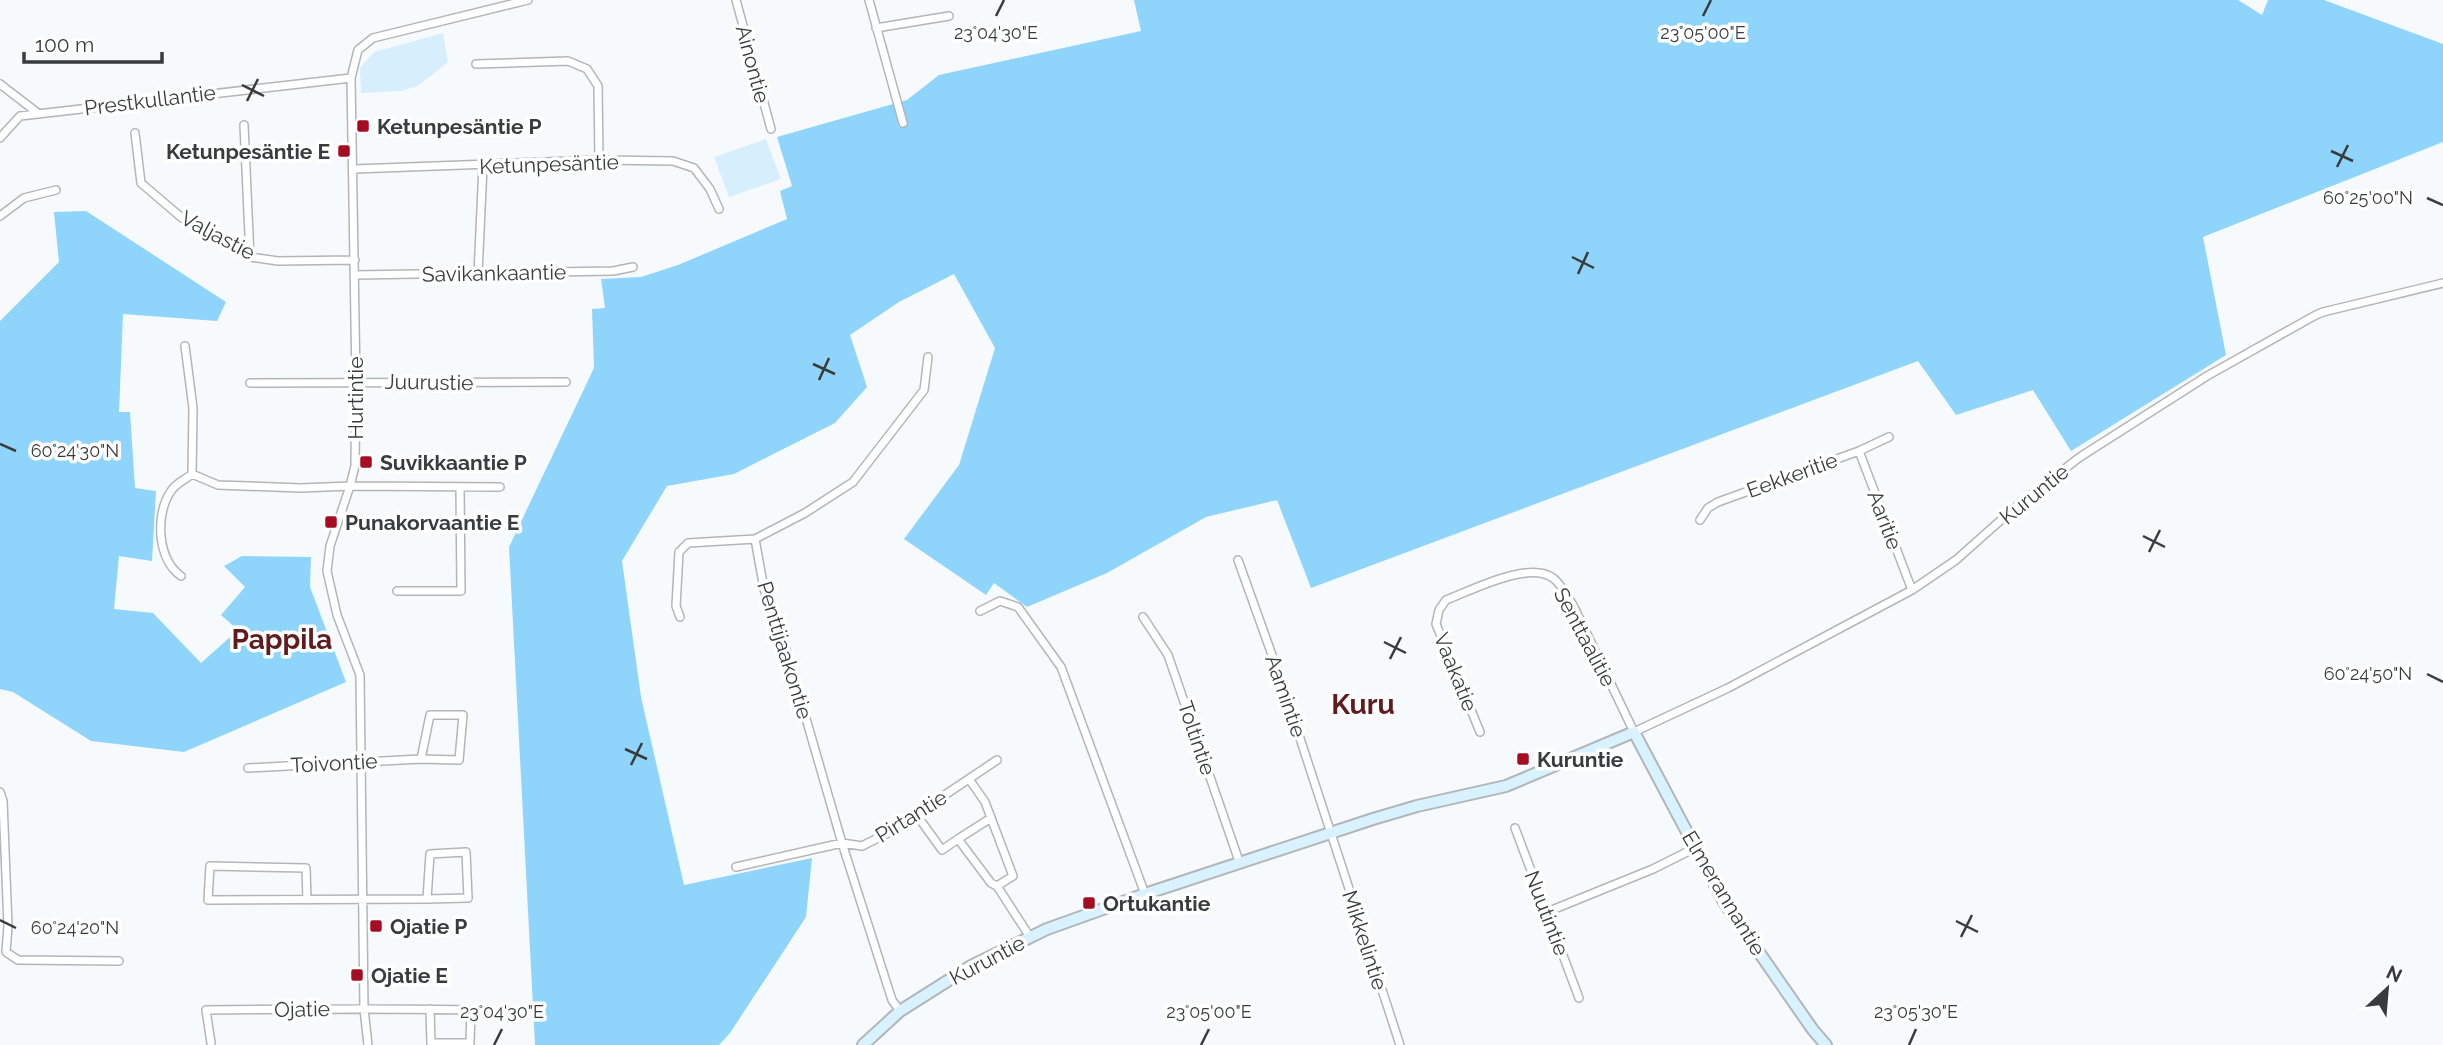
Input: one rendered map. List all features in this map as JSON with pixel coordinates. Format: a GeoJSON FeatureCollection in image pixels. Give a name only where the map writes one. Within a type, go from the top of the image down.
{"type":"FeatureCollection","features":[{"type":"Feature","properties":{"kind":"street"},"geometry":{"type":"LineString","coordinates":[[351,78],[358,50],[373,38],[528,0]]}},
{"type":"Feature","properties":{"kind":"street","name":"Ainontie"},"geometry":{"type":"LineString","coordinates":[[736,0],[771,129]]}},
{"type":"Feature","properties":{"kind":"street"},"geometry":{"type":"LineString","coordinates":[[869,0],[903,123]]}},
{"type":"Feature","properties":{"kind":"street"},"geometry":{"type":"LineString","coordinates":[[876,28],[949,16]]}},
{"type":"Feature","properties":{"kind":"street"},"geometry":{"type":"LineString","coordinates":[[476,64],[568,61],[587,69],[598,86],[598,160]]}},
{"type":"Feature","properties":{"kind":"street","name":"Prestkullantie"},"geometry":{"type":"LineString","coordinates":[[0,138],[20,116],[351,78]]}},
{"type":"Feature","properties":{"kind":"street","name":"Hurtintie"},"geometry":{"type":"LineString","coordinates":[[351,78],[355,260],[355,466],[330,546],[327,571],[337,615],[360,675],[364,1009],[368,1045]]}},
{"type":"Feature","properties":{"kind":"street"},"geometry":{"type":"LineString","coordinates":[[0,84],[39,114]]}},
{"type":"Feature","properties":{"kind":"street"},"geometry":{"type":"LineString","coordinates":[[244,125],[250,257]]}},
{"type":"Feature","properties":{"kind":"street","name":"Valjastie"},"geometry":{"type":"LineString","coordinates":[[135,134],[141,183],[182,218],[250,257],[278,261],[355,260]]}},
{"type":"Feature","properties":{"kind":"street","name":"Ketunpesäntie"},"geometry":{"type":"LineString","coordinates":[[354,169],[598,160],[673,161],[694,168],[710,189],[719,209]]}},
{"type":"Feature","properties":{"kind":"street"},"geometry":{"type":"LineString","coordinates":[[478,274],[482,166]]}},
{"type":"Feature","properties":{"kind":"street"},"geometry":{"type":"LineString","coordinates":[[0,216],[24,198],[56,190]]}},
{"type":"Feature","properties":{"kind":"street","name":"Savikankaantie"},"geometry":{"type":"LineString","coordinates":[[355,275],[613,271],[633,267]]}},
{"type":"Feature","properties":{"kind":"street","name":"Kuruntie"},"geometry":{"type":"LineString","coordinates":[[863,1045],[900,1011],[971,966],[1030,937],[1144,894],[1417,806],[1506,786],[1634,732],[1728,688],[1912,590],[1956,560],[2020,504],[2080,457],[2207,376],[2323,312],[2443,283]]}},
{"type":"Feature","properties":{"kind":"street"},"geometry":{"type":"LineString","coordinates":[[185,346],[193,408],[192,474]]}},
{"type":"Feature","properties":{"kind":"street"},"geometry":{"type":"LineString","coordinates":[[680,617],[676,606],[679,552],[688,543],[755,539],[805,513],[853,482],[924,390],[928,357]]}},
{"type":"Feature","properties":{"kind":"street","name":"Juurustie"},"geometry":{"type":"LineString","coordinates":[[250,383],[566,382]]}},
{"type":"Feature","properties":{"kind":"street","name":"Eekkeritie"},"geometry":{"type":"LineString","coordinates":[[1700,520],[1708,508],[1718,502],[1889,437]]}},
{"type":"Feature","properties":{"kind":"street","name":"Aaritie"},"geometry":{"type":"LineString","coordinates":[[1858,451],[1912,590]]}},
{"type":"Feature","properties":{"kind":"street"},"geometry":{"type":"LineString","coordinates":[[192,474],[218,485],[301,488],[500,487]]}},
{"type":"Feature","properties":{"kind":"street"},"geometry":{"type":"LineString","coordinates":[[181,576],[172,569],[162,544],[161,512],[171,489],[192,474]]}},
{"type":"Feature","properties":{"kind":"street"},"geometry":{"type":"LineString","coordinates":[[397,591],[461,591],[460,487]]}},
{"type":"Feature","properties":{"kind":"street","name":"Penttijaakontie"},"geometry":{"type":"LineString","coordinates":[[755,539],[764,589],[785,646],[842,843],[892,1000],[900,1011]]}},
{"type":"Feature","properties":{"kind":"street","name":"Aamintie"},"geometry":{"type":"LineString","coordinates":[[1238,560],[1330,834]]}},
{"type":"Feature","properties":{"kind":"street","name":"Senttaalitie"},"geometry":{"type":"LineString","coordinates":[[1439,610],[1446,600],[1521,573],[1545,574],[1554,579],[1573,605],[1634,732]]}},
{"type":"Feature","properties":{"kind":"street"},"geometry":{"type":"LineString","coordinates":[[980,611],[1000,601],[1018,607],[1061,667],[1144,894]]}},
{"type":"Feature","properties":{"kind":"street","name":"Vaakatie"},"geometry":{"type":"LineString","coordinates":[[1439,610],[1436,624],[1480,732]]}},
{"type":"Feature","properties":{"kind":"street","name":"Toltintie"},"geometry":{"type":"LineString","coordinates":[[1143,617],[1168,655],[1240,864]]}},
{"type":"Feature","properties":{"kind":"street","name":"Toivontie"},"geometry":{"type":"LineString","coordinates":[[248,768],[421,759],[459,760],[463,715],[430,715],[421,759]]}},
{"type":"Feature","properties":{"kind":"street","name":"Elmerannantie"},"geometry":{"type":"LineString","coordinates":[[1634,732],[1724,902],[1826,1045]]}},
{"type":"Feature","properties":{"kind":"street","name":"Pirtantie"},"geometry":{"type":"LineString","coordinates":[[736,867],[842,843],[862,846],[888,833],[997,760]]}},
{"type":"Feature","properties":{"kind":"street"},"geometry":{"type":"LineString","coordinates":[[969,779],[985,802],[1013,876],[997,886]]}},
{"type":"Feature","properties":{"kind":"street"},"geometry":{"type":"LineString","coordinates":[[0,792],[3,801],[6,952],[18,960],[119,961]]}},
{"type":"Feature","properties":{"kind":"street"},"geometry":{"type":"LineString","coordinates":[[916,814],[942,850],[991,818]]}},
{"type":"Feature","properties":{"kind":"street","name":"Nuutintie"},"geometry":{"type":"LineString","coordinates":[[1515,828],[1579,998]]}},
{"type":"Feature","properties":{"kind":"street","name":"Mikkelintie"},"geometry":{"type":"LineString","coordinates":[[1330,834],[1400,1045]]}},
{"type":"Feature","properties":{"kind":"street"},"geometry":{"type":"LineString","coordinates":[[958,839],[991,883],[997,886],[1030,937]]}},
{"type":"Feature","properties":{"kind":"street"},"geometry":{"type":"LineString","coordinates":[[1547,912],[1653,869],[1695,848]]}},
{"type":"Feature","properties":{"kind":"street"},"geometry":{"type":"LineString","coordinates":[[307,900],[306,868],[210,866],[208,900],[362,901],[468,898],[466,852],[430,854],[427,899]]}},
{"type":"Feature","properties":{"kind":"street","name":"Ojatie"},"geometry":{"type":"LineString","coordinates":[[211,1043],[206,1010],[430,1009],[471,1010],[470,1043],[431,1043],[430,1009]]}},
{"type":"Feature","properties":{"kind":"shaded area"},"geometry":{"type":"Polygon","coordinates":[[[1134,0],[2238,0],[2262,15],[2268,0],[2324,0],[2443,44],[2443,142],[2203,237],[2226,355],[2071,451],[2033,390],[1956,415],[1918,361],[1311,588],[1277,500],[1206,517],[1107,573],[1027,607],[994,583],[986,595],[904,539],[959,465],[995,348],[954,274],[899,302],[850,335],[867,387],[835,423],[734,474],[667,486],[622,561],[641,697],[684,885],[812,858],[806,917],[730,1033],[719,1045],[535,1045],[509,547],[594,368],[592,309],[605,308],[601,279],[641,277],[678,265],[787,219],[780,191],[792,186],[777,137],[907,100],[939,75],[1141,31],[1134,0]]]}},
{"type":"Feature","properties":{"kind":"shaded area"},"geometry":{"type":"Polygon","coordinates":[[[443,33],[448,62],[419,85],[402,91],[361,93],[360,68],[374,52],[443,33]]]}},
{"type":"Feature","properties":{"kind":"shaded area"},"geometry":{"type":"Polygon","coordinates":[[[766,139],[781,179],[729,197],[714,157],[766,139]]]}},
{"type":"Feature","properties":{"kind":"shaded area"},"geometry":{"type":"Polygon","coordinates":[[[86,211],[226,302],[217,321],[123,314],[119,412],[130,412],[135,488],[156,491],[152,561],[119,556],[114,609],[153,613],[201,663],[238,630],[221,615],[245,587],[224,566],[242,556],[311,557],[310,587],[346,682],[184,752],[91,741],[13,692],[0,689],[0,321],[59,262],[54,212],[86,211]]]}},
{"type":"Feature","properties":{"kind":"place","name":"Ketunpesäntie P"},"geometry":{"type":"Point","coordinates":[363,126]}},
{"type":"Feature","properties":{"kind":"place","name":"Ketunpesäntie E"},"geometry":{"type":"Point","coordinates":[344,151]}},
{"type":"Feature","properties":{"kind":"place","name":"Suvikkaantie P"},"geometry":{"type":"Point","coordinates":[366,462]}},
{"type":"Feature","properties":{"kind":"place","name":"Punakorvaantie E"},"geometry":{"type":"Point","coordinates":[331,522]}},
{"type":"Feature","properties":{"kind":"place","name":"Kuruntie"},"geometry":{"type":"Point","coordinates":[1523,759]}},
{"type":"Feature","properties":{"kind":"place","name":"Ortukantie"},"geometry":{"type":"Point","coordinates":[1089,903]}},
{"type":"Feature","properties":{"kind":"place","name":"Ojatie P"},"geometry":{"type":"Point","coordinates":[376,926]}},
{"type":"Feature","properties":{"kind":"place","name":"Ojatie E"},"geometry":{"type":"Point","coordinates":[357,975]}},
{"type":"Feature","properties":{"kind":"district","name":"Pappila"},"geometry":{"type":"Point","coordinates":[282,639]}},
{"type":"Feature","properties":{"kind":"district","name":"Kuru"},"geometry":{"type":"Point","coordinates":[1363,704]}}]}
